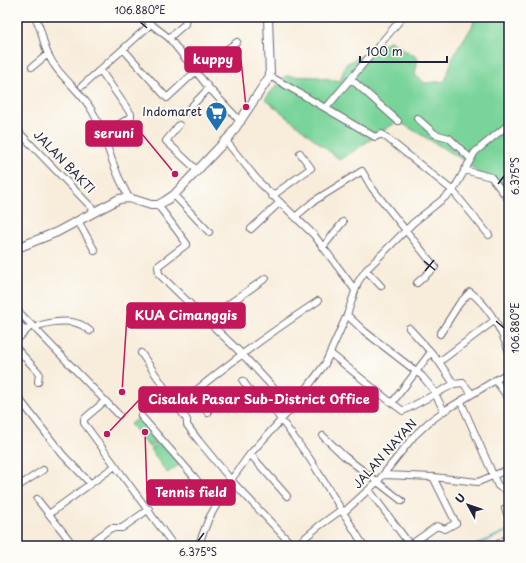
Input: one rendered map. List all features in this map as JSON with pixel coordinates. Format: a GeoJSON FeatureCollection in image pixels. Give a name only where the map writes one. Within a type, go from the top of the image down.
{"type":"FeatureCollection","features":[{"type":"Feature","properties":{"kind":"main road"},"geometry":{"type":"LineString","coordinates":[[17,248],[57,232],[95,210],[119,199],[129,198],[148,205],[158,205],[174,195],[226,141],[241,122],[270,76],[268,17]]}},
{"type":"Feature","properties":{"kind":"street"},"geometry":{"type":"LineString","coordinates":[[35,17],[42,29],[48,54],[52,62],[84,97],[94,114],[103,134],[115,169],[129,198]]}},
{"type":"Feature","properties":{"kind":"street"},"geometry":{"type":"LineString","coordinates":[[142,17],[169,38],[209,88],[241,122]]}},
{"type":"Feature","properties":{"kind":"street"},"geometry":{"type":"LineString","coordinates":[[169,38],[185,24],[186,17]]}},
{"type":"Feature","properties":{"kind":"street"},"geometry":{"type":"LineString","coordinates":[[326,108],[402,18]]}},
{"type":"Feature","properties":{"kind":"street"},"geometry":{"type":"LineString","coordinates":[[82,86],[101,71],[151,24]]}},
{"type":"Feature","properties":{"kind":"street"},"geometry":{"type":"LineString","coordinates":[[124,50],[165,98],[168,97],[196,71],[237,42]]}},
{"type":"Feature","properties":{"kind":"street"},"geometry":{"type":"LineString","coordinates":[[32,67],[48,54]]}},
{"type":"Feature","properties":{"kind":"street"},"geometry":{"type":"LineString","coordinates":[[101,71],[131,114],[131,116],[103,134]]}},
{"type":"Feature","properties":{"kind":"street"},"geometry":{"type":"LineString","coordinates":[[270,76],[375,137],[382,134],[453,191],[489,235]]}},
{"type":"Feature","properties":{"kind":"street"},"geometry":{"type":"LineString","coordinates":[[351,79],[398,121]]}},
{"type":"Feature","properties":{"kind":"street"},"geometry":{"type":"LineString","coordinates":[[186,113],[209,88]]}},
{"type":"Feature","properties":{"kind":"street"},"geometry":{"type":"LineString","coordinates":[[417,118],[434,134],[449,138],[470,158]]}},
{"type":"Feature","properties":{"kind":"street"},"geometry":{"type":"LineString","coordinates":[[198,546],[216,504],[231,480],[250,454],[292,408],[320,371],[347,315],[355,290],[366,270],[406,229],[453,191],[470,158],[509,124]]}},
{"type":"Feature","properties":{"kind":"street"},"geometry":{"type":"LineString","coordinates":[[180,125],[166,141],[198,171]]}},
{"type":"Feature","properties":{"kind":"street","name":"JALAN BAKTI"},"geometry":{"type":"LineString","coordinates":[[17,130],[95,210]]}},
{"type":"Feature","properties":{"kind":"street"},"geometry":{"type":"LineString","coordinates":[[226,141],[272,196],[304,224],[355,290]]}},
{"type":"Feature","properties":{"kind":"street"},"geometry":{"type":"LineString","coordinates":[[272,196],[311,168],[300,153]]}},
{"type":"Feature","properties":{"kind":"street"},"geometry":{"type":"LineString","coordinates":[[464,170],[491,177],[509,200]]}},
{"type":"Feature","properties":{"kind":"street"},"geometry":{"type":"LineString","coordinates":[[295,217],[314,201],[362,171],[372,188],[435,267],[417,283]]}},
{"type":"Feature","properties":{"kind":"street"},"geometry":{"type":"LineString","coordinates":[[174,195],[209,232]]}},
{"type":"Feature","properties":{"kind":"street"},"geometry":{"type":"LineString","coordinates":[[251,229],[279,203]]}},
{"type":"Feature","properties":{"kind":"street"},"geometry":{"type":"LineString","coordinates":[[158,205],[187,244],[158,266],[157,270],[243,355],[292,408]]}},
{"type":"Feature","properties":{"kind":"street"},"geometry":{"type":"LineString","coordinates":[[78,221],[95,251]]}},
{"type":"Feature","properties":{"kind":"street"},"geometry":{"type":"LineString","coordinates":[[323,247],[343,222]]}},
{"type":"Feature","properties":{"kind":"street"},"geometry":{"type":"LineString","coordinates":[[366,270],[381,286]]}},
{"type":"Feature","properties":{"kind":"street"},"geometry":{"type":"LineString","coordinates":[[206,320],[266,278]]}},
{"type":"Feature","properties":{"kind":"street"},"geometry":{"type":"LineString","coordinates":[[440,334],[468,292],[481,301],[495,320],[509,352]]}},
{"type":"Feature","properties":{"kind":"street"},"geometry":{"type":"LineString","coordinates":[[176,404],[180,404],[210,379],[276,329],[318,301]]}},
{"type":"Feature","properties":{"kind":"street"},"geometry":{"type":"LineString","coordinates":[[17,310],[30,328],[119,415]]}},
{"type":"Feature","properties":{"kind":"street"},"geometry":{"type":"LineString","coordinates":[[347,315],[426,380],[444,411]]}},
{"type":"Feature","properties":{"kind":"street"},"geometry":{"type":"LineString","coordinates":[[439,362],[495,320]]}},
{"type":"Feature","properties":{"kind":"street"},"geometry":{"type":"LineString","coordinates":[[17,322],[30,328]]}},
{"type":"Feature","properties":{"kind":"street"},"geometry":{"type":"LineString","coordinates":[[17,340],[30,328],[53,323],[78,323],[90,331]]}},
{"type":"Feature","properties":{"kind":"street"},"geometry":{"type":"LineString","coordinates":[[409,328],[431,352],[454,384]]}},
{"type":"Feature","properties":{"kind":"street"},"geometry":{"type":"LineString","coordinates":[[17,350],[39,373],[38,382]]}},
{"type":"Feature","properties":{"kind":"street"},"geometry":{"type":"LineString","coordinates":[[392,403],[431,352]]}},
{"type":"Feature","properties":{"kind":"street"},"geometry":{"type":"LineString","coordinates":[[141,353],[187,420],[187,425],[231,480],[294,546]]}},
{"type":"Feature","properties":{"kind":"street"},"geometry":{"type":"LineString","coordinates":[[330,353],[392,403],[405,410],[454,384],[463,383],[472,394]]}},
{"type":"Feature","properties":{"kind":"street","name":"JALAN NAYAN"},"geometry":{"type":"LineString","coordinates":[[294,546],[369,490],[384,474],[414,436],[444,411],[509,372]]}},
{"type":"Feature","properties":{"kind":"street"},"geometry":{"type":"LineString","coordinates":[[495,380],[509,399]]}},
{"type":"Feature","properties":{"kind":"street"},"geometry":{"type":"LineString","coordinates":[[244,381],[251,392],[265,398],[317,468],[364,546]]}},
{"type":"Feature","properties":{"kind":"street"},"geometry":{"type":"LineString","coordinates":[[194,392],[208,413]]}},
{"type":"Feature","properties":{"kind":"street"},"geometry":{"type":"LineString","coordinates":[[17,396],[63,455],[90,483]]}},
{"type":"Feature","properties":{"kind":"street"},"geometry":{"type":"LineString","coordinates":[[105,401],[84,419],[84,424],[149,509],[174,546]]}},
{"type":"Feature","properties":{"kind":"street"},"geometry":{"type":"LineString","coordinates":[[461,402],[500,488],[509,484]]}},
{"type":"Feature","properties":{"kind":"street"},"geometry":{"type":"LineString","coordinates":[[141,416],[216,504]]}},
{"type":"Feature","properties":{"kind":"street"},"geometry":{"type":"LineString","coordinates":[[323,436],[344,456],[402,501]]}},
{"type":"Feature","properties":{"kind":"street"},"geometry":{"type":"LineString","coordinates":[[250,454],[287,496]]}},
{"type":"Feature","properties":{"kind":"street"},"geometry":{"type":"LineString","coordinates":[[49,514],[90,483],[116,466]]}},
{"type":"Feature","properties":{"kind":"street"},"geometry":{"type":"LineString","coordinates":[[384,474],[478,482],[509,469]]}},
{"type":"Feature","properties":{"kind":"street"},"geometry":{"type":"LineString","coordinates":[[17,487],[43,470]]}},
{"type":"Feature","properties":{"kind":"street"},"geometry":{"type":"LineString","coordinates":[[369,490],[410,545],[437,526],[445,529],[456,523],[433,477]]}},
{"type":"Feature","properties":{"kind":"street"},"geometry":{"type":"LineString","coordinates":[[37,499],[74,546]]}},
{"type":"Feature","properties":{"kind":"street"},"geometry":{"type":"LineString","coordinates":[[88,545],[111,528],[122,528],[149,509]]}},
{"type":"Feature","properties":{"kind":"street"},"geometry":{"type":"LineString","coordinates":[[505,509],[509,518]]}},
{"type":"Feature","properties":{"kind":"street"},"geometry":{"type":"LineString","coordinates":[[495,546],[509,536]]}},
{"type":"Feature","properties":{"kind":"green space"},"geometry":{"type":"Polygon","coordinates":[[[475,17],[509,17],[509,193],[481,175],[465,161],[398,121],[340,160],[265,99],[285,76],[318,77],[340,81],[346,64],[390,41],[418,58],[415,75],[425,83],[445,81],[454,54],[472,27],[475,17]]]}},
{"type":"Feature","properties":{"kind":"green space"},"geometry":{"type":"Polygon","coordinates":[[[142,415],[160,440],[149,447],[130,424],[142,415]]]}},
{"type":"Feature","properties":{"kind":"green space"},"geometry":{"type":"Polygon","coordinates":[[[161,441],[179,465],[167,473],[150,449],[161,441]]]}},
{"type":"Feature","properties":{"kind":"waterway"},"geometry":{"type":"LineString","coordinates":[[474,546],[509,530]]}},
{"type":"Feature","properties":{"kind":"place","name":"kuppy"},"geometry":{"type":"Point","coordinates":[246,107]}},
{"type":"Feature","properties":{"kind":"place","name":"Indomaret"},"geometry":{"type":"Point","coordinates":[217,132]}},
{"type":"Feature","properties":{"kind":"place","name":"seruni"},"geometry":{"type":"Point","coordinates":[175,174]}},
{"type":"Feature","properties":{"kind":"place","name":"KUA Cimanggis"},"geometry":{"type":"Point","coordinates":[122,392]}},
{"type":"Feature","properties":{"kind":"place","name":"Tennis field"},"geometry":{"type":"Point","coordinates":[145,432]}},
{"type":"Feature","properties":{"kind":"place","name":"Cisalak Pasar Sub-District Office"},"geometry":{"type":"Point","coordinates":[107,434]}}]}
